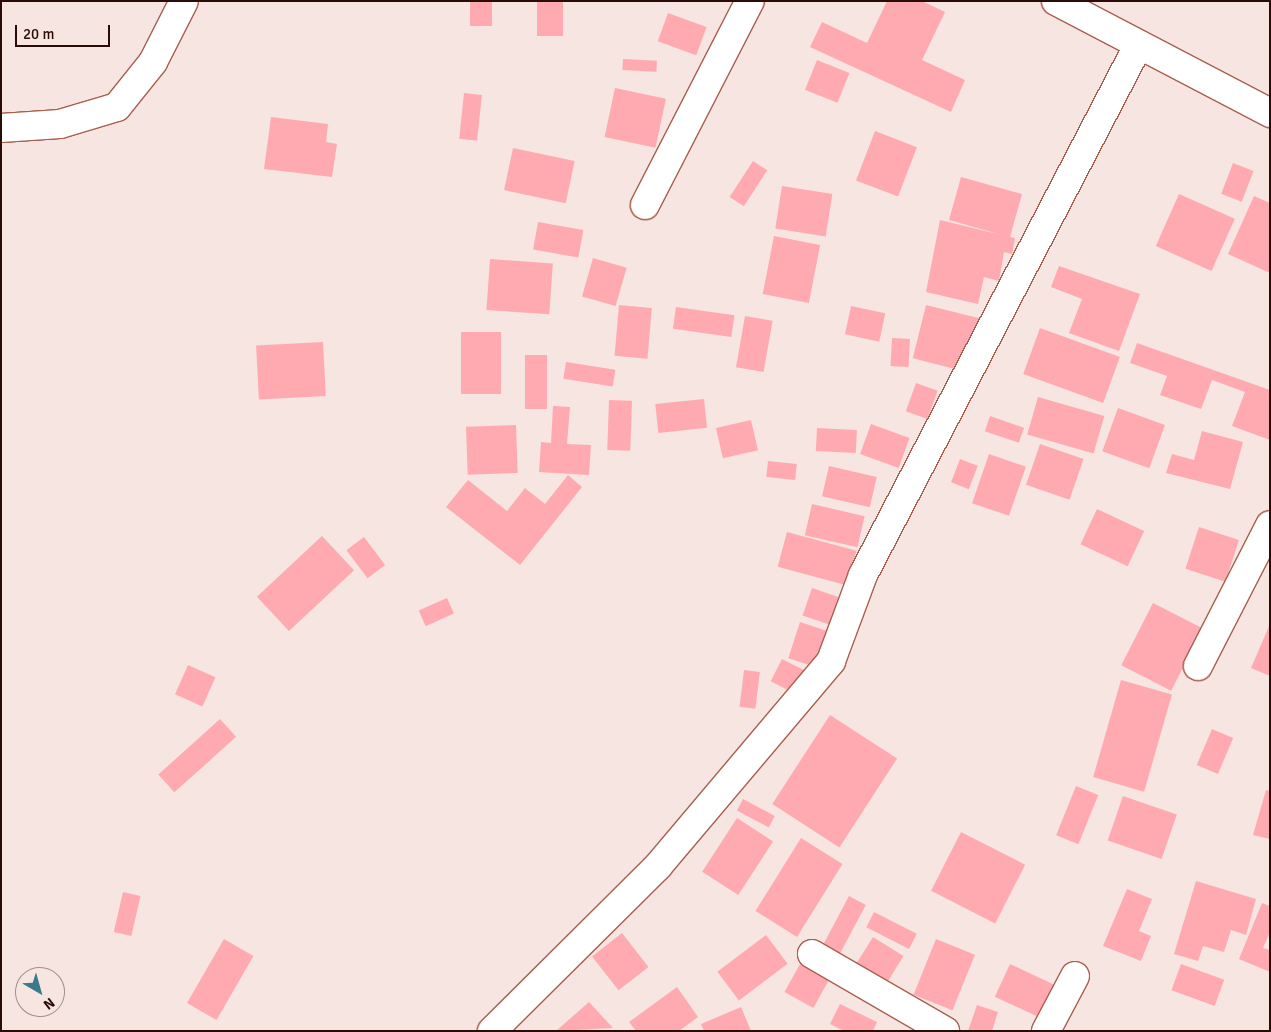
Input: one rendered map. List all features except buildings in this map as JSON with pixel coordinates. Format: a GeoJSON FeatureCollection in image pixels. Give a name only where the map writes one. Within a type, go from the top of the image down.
{"type":"FeatureCollection","features":[{"type":"Feature","properties":{"kind":"street"},"geometry":{"type":"LineString","coordinates":[[1,128],[60,124],[117,108],[153,62],[184,1]]}},
{"type":"Feature","properties":{"kind":"street"},"geometry":{"type":"LineString","coordinates":[[645,205],[750,1]]}},
{"type":"Feature","properties":{"kind":"street"},"geometry":{"type":"LineString","coordinates":[[1056,1],[1270,113]]}},
{"type":"Feature","properties":{"kind":"street"},"geometry":{"type":"LineString","coordinates":[[492,1031],[658,866],[831,661],[863,575],[1139,44]]}},
{"type":"Feature","properties":{"kind":"street"},"geometry":{"type":"LineString","coordinates":[[1198,666],[1270,525]]}},
{"type":"Feature","properties":{"kind":"street"},"geometry":{"type":"LineString","coordinates":[[812,954],[945,1031]]}},
{"type":"Feature","properties":{"kind":"street"},"geometry":{"type":"LineString","coordinates":[[1046,1031],[1075,976]]}}]}
